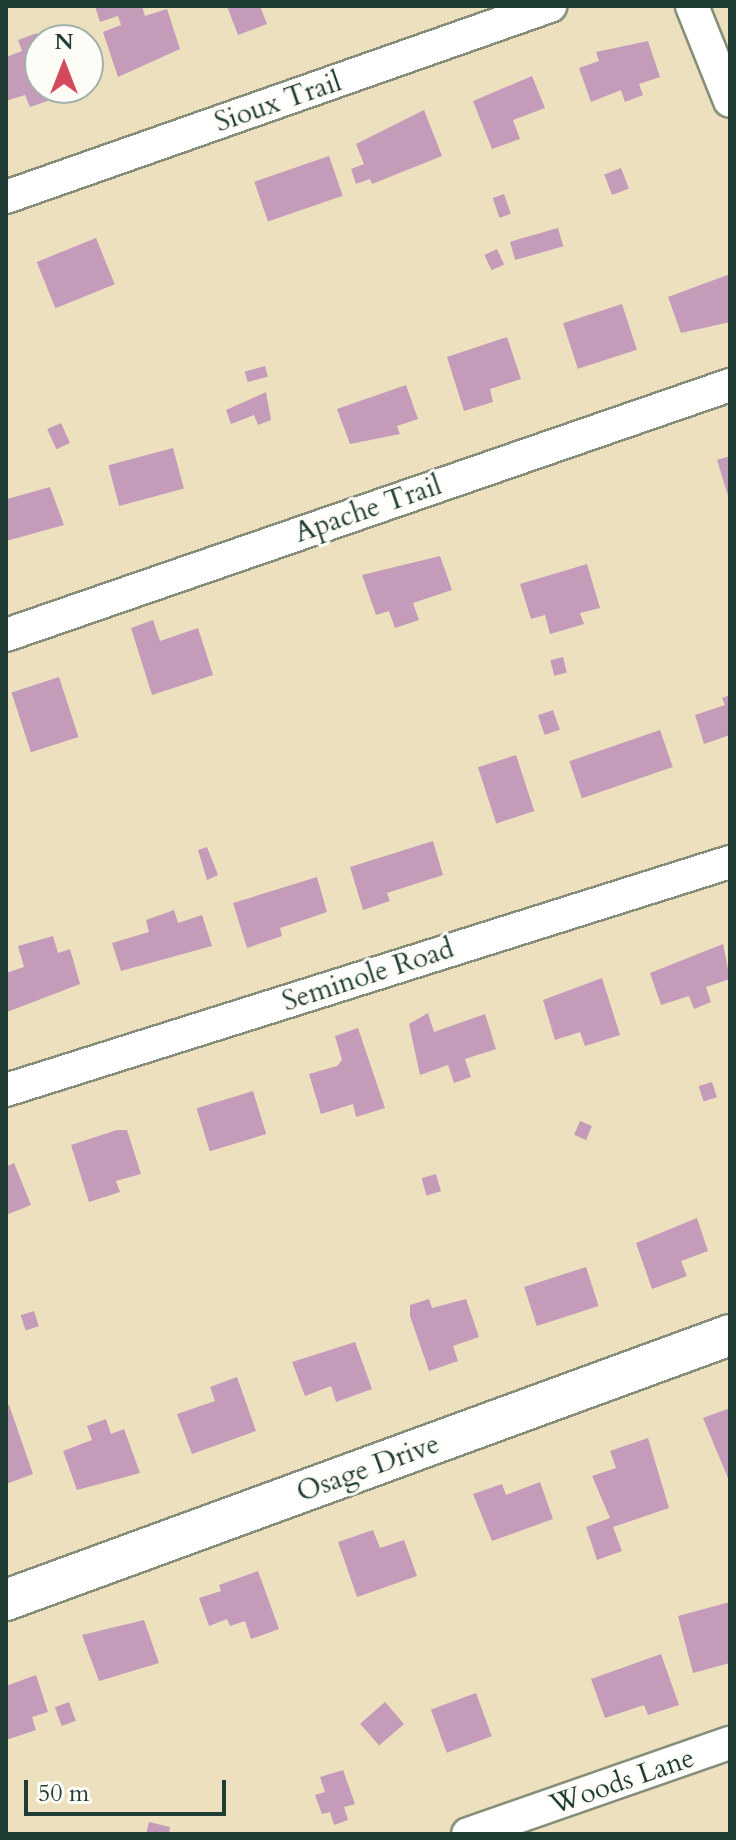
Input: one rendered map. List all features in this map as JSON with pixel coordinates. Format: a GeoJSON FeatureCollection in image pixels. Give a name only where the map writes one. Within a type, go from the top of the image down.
{"type":"FeatureCollection","features":[{"type":"Feature","properties":{"kind":"street","name":"Sioux Trail"},"geometry":{"type":"LineString","coordinates":[[6,197],[550,6]]}},
{"type":"Feature","properties":{"kind":"street"},"geometry":{"type":"LineString","coordinates":[[692,6],[730,101]]}},
{"type":"Feature","properties":{"kind":"street","name":"Apache Trail"},"geometry":{"type":"LineString","coordinates":[[6,635],[730,385]]}},
{"type":"Feature","properties":{"kind":"street","name":"Seminole Road"},"geometry":{"type":"LineString","coordinates":[[6,1090],[730,862]]}},
{"type":"Feature","properties":{"kind":"street","name":"Osage Drive"},"geometry":{"type":"LineString","coordinates":[[6,1600],[730,1335]]}},
{"type":"Feature","properties":{"kind":"street","name":"Woods Lane"},"geometry":{"type":"LineString","coordinates":[[468,1834],[729,1748]]}},
{"type":"Feature","properties":{"kind":"building"},"geometry":{"type":"Polygon","coordinates":[[[95,6],[142,6],[145,16],[167,9],[180,49],[118,77],[104,32],[121,25],[118,16],[100,22],[95,6]]]}},
{"type":"Feature","properties":{"kind":"building"},"geometry":{"type":"Polygon","coordinates":[[[227,6],[260,6],[267,24],[238,35],[227,6]]]}},
{"type":"Feature","properties":{"kind":"building"},"geometry":{"type":"Polygon","coordinates":[[[24,38],[24,95],[6,101],[6,57],[22,51],[18,40],[24,38]]]}},
{"type":"Feature","properties":{"kind":"building"},"geometry":{"type":"Polygon","coordinates":[[[648,41],[660,77],[639,84],[643,95],[625,102],[621,90],[591,102],[579,68],[599,61],[596,52],[648,41]]]}},
{"type":"Feature","properties":{"kind":"building"},"geometry":{"type":"Polygon","coordinates":[[[532,76],[545,108],[513,120],[520,139],[492,149],[473,101],[532,76]]]}},
{"type":"Feature","properties":{"kind":"building"},"geometry":{"type":"Polygon","coordinates":[[[424,110],[442,156],[372,184],[370,179],[356,184],[351,169],[364,164],[356,144],[424,110]]]}},
{"type":"Feature","properties":{"kind":"building"},"geometry":{"type":"Polygon","coordinates":[[[329,156],[343,196],[268,221],[254,182],[329,156]]]}},
{"type":"Feature","properties":{"kind":"building"},"geometry":{"type":"Polygon","coordinates":[[[621,168],[629,189],[612,195],[604,174],[621,168]]]}},
{"type":"Feature","properties":{"kind":"building"},"geometry":{"type":"Polygon","coordinates":[[[504,194],[511,214],[499,218],[493,198],[504,194]]]}},
{"type":"Feature","properties":{"kind":"building"},"geometry":{"type":"Polygon","coordinates":[[[558,228],[563,246],[515,260],[510,242],[558,228]]]}},
{"type":"Feature","properties":{"kind":"building"},"geometry":{"type":"Polygon","coordinates":[[[96,238],[115,284],[55,308],[37,262],[96,238]]]}},
{"type":"Feature","properties":{"kind":"building"},"geometry":{"type":"Polygon","coordinates":[[[497,249],[504,264],[491,270],[484,255],[497,249]]]}},
{"type":"Feature","properties":{"kind":"building"},"geometry":{"type":"Polygon","coordinates":[[[730,274],[730,322],[681,333],[668,297],[730,274]]]}},
{"type":"Feature","properties":{"kind":"building"},"geometry":{"type":"Polygon","coordinates":[[[622,304],[637,350],[578,369],[563,323],[622,304]]]}},
{"type":"Feature","properties":{"kind":"building"},"geometry":{"type":"Polygon","coordinates":[[[507,337],[521,379],[490,389],[493,402],[464,411],[447,357],[507,337]]]}},
{"type":"Feature","properties":{"kind":"building"},"geometry":{"type":"Polygon","coordinates":[[[265,366],[268,377],[248,382],[245,371],[265,366]]]}},
{"type":"Feature","properties":{"kind":"building"},"geometry":{"type":"Polygon","coordinates":[[[406,385],[418,419],[397,426],[400,434],[350,444],[337,409],[406,385]]]}},
{"type":"Feature","properties":{"kind":"building"},"geometry":{"type":"Polygon","coordinates":[[[266,392],[271,420],[258,425],[254,415],[231,424],[226,410],[266,392]]]}},
{"type":"Feature","properties":{"kind":"building"},"geometry":{"type":"Polygon","coordinates":[[[61,423],[70,443],[56,449],[47,429],[61,423]]]}},
{"type":"Feature","properties":{"kind":"building"},"geometry":{"type":"Polygon","coordinates":[[[173,448],[184,489],[119,506],[108,465],[173,448]]]}},
{"type":"Feature","properties":{"kind":"building"},"geometry":{"type":"Polygon","coordinates":[[[730,456],[730,499],[729,499],[717,460],[730,456]]]}},
{"type":"Feature","properties":{"kind":"building"},"geometry":{"type":"Polygon","coordinates":[[[50,487],[64,525],[6,541],[7,499],[50,487]]]}},
{"type":"Feature","properties":{"kind":"building"},"geometry":{"type":"Polygon","coordinates":[[[440,556],[452,590],[413,603],[419,620],[395,628],[389,611],[376,615],[362,575],[440,556]]]}},
{"type":"Feature","properties":{"kind":"building"},"geometry":{"type":"Polygon","coordinates":[[[587,564],[600,608],[580,613],[584,624],[550,634],[545,615],[531,619],[520,584],[587,564]]]}},
{"type":"Feature","properties":{"kind":"building"},"geometry":{"type":"Polygon","coordinates":[[[153,620],[160,641],[198,628],[213,675],[152,695],[131,628],[153,620]]]}},
{"type":"Feature","properties":{"kind":"building"},"geometry":{"type":"Polygon","coordinates":[[[563,657],[567,673],[554,676],[550,660],[563,657]]]}},
{"type":"Feature","properties":{"kind":"building"},"geometry":{"type":"Polygon","coordinates":[[[59,677],[78,737],[31,752],[11,692],[59,677]]]}},
{"type":"Feature","properties":{"kind":"building"},"geometry":{"type":"Polygon","coordinates":[[[730,695],[730,735],[704,744],[695,715],[725,705],[722,698],[730,695]]]}},
{"type":"Feature","properties":{"kind":"building"},"geometry":{"type":"Polygon","coordinates":[[[553,710],[560,730],[545,735],[538,715],[553,710]]]}},
{"type":"Feature","properties":{"kind":"building"},"geometry":{"type":"Polygon","coordinates":[[[660,730],[673,767],[582,798],[569,761],[660,730]]]}},
{"type":"Feature","properties":{"kind":"building"},"geometry":{"type":"Polygon","coordinates":[[[516,755],[534,811],[496,823],[478,767],[516,755]]]}},
{"type":"Feature","properties":{"kind":"building"},"geometry":{"type":"Polygon","coordinates":[[[433,841],[443,875],[387,893],[390,901],[363,910],[350,867],[433,841]]]}},
{"type":"Feature","properties":{"kind":"building"},"geometry":{"type":"Polygon","coordinates":[[[207,847],[218,875],[207,880],[198,850],[207,847]]]}},
{"type":"Feature","properties":{"kind":"building"},"geometry":{"type":"Polygon","coordinates":[[[317,877],[327,912],[280,928],[282,936],[247,948],[233,903],[317,877]]]}},
{"type":"Feature","properties":{"kind":"building"},"geometry":{"type":"Polygon","coordinates":[[[174,910],[178,923],[202,915],[212,946],[121,971],[112,943],[149,932],[146,920],[174,910]]]}},
{"type":"Feature","properties":{"kind":"building"},"geometry":{"type":"Polygon","coordinates":[[[53,936],[58,953],[70,949],[80,984],[7,1012],[6,973],[24,967],[18,946],[53,936]]]}},
{"type":"Feature","properties":{"kind":"building"},"geometry":{"type":"Polygon","coordinates":[[[723,944],[730,979],[706,987],[711,1002],[694,1009],[689,996],[661,1005],[650,973],[723,944]]]}},
{"type":"Feature","properties":{"kind":"building"},"geometry":{"type":"Polygon","coordinates":[[[602,978],[620,1035],[585,1046],[580,1032],[555,1040],[543,1000],[602,978]]]}},
{"type":"Feature","properties":{"kind":"building"},"geometry":{"type":"Polygon","coordinates":[[[428,1013],[434,1032],[485,1014],[496,1049],[465,1059],[471,1077],[454,1083],[448,1065],[420,1075],[409,1024],[428,1013]]]}},
{"type":"Feature","properties":{"kind":"building"},"geometry":{"type":"Polygon","coordinates":[[[358,1028],[385,1108],[356,1117],[353,1104],[321,1114],[309,1074],[337,1066],[342,1060],[335,1036],[358,1028]]]}},
{"type":"Feature","properties":{"kind":"building"},"geometry":{"type":"Polygon","coordinates":[[[712,1082],[717,1097],[704,1102],[699,1086],[712,1082]]]}},
{"type":"Feature","properties":{"kind":"building"},"geometry":{"type":"Polygon","coordinates":[[[253,1091],[266,1134],[210,1151],[197,1108],[253,1091]]]}},
{"type":"Feature","properties":{"kind":"building"},"geometry":{"type":"Polygon","coordinates":[[[580,1121],[592,1126],[586,1140],[574,1135],[580,1121]]]}},
{"type":"Feature","properties":{"kind":"building"},"geometry":{"type":"Polygon","coordinates":[[[117,1130],[127,1130],[141,1174],[116,1181],[120,1192],[89,1202],[71,1145],[117,1130]]]}},
{"type":"Feature","properties":{"kind":"building"},"geometry":{"type":"Polygon","coordinates":[[[14,1163],[31,1205],[6,1215],[6,1167],[14,1163]]]}},
{"type":"Feature","properties":{"kind":"building"},"geometry":{"type":"Polygon","coordinates":[[[436,1174],[441,1191],[427,1195],[422,1178],[436,1174]]]}},
{"type":"Feature","properties":{"kind":"building"},"geometry":{"type":"Polygon","coordinates":[[[697,1218],[708,1251],[681,1261],[687,1276],[652,1289],[636,1243],[697,1218]]]}},
{"type":"Feature","properties":{"kind":"building"},"geometry":{"type":"Polygon","coordinates":[[[586,1267],[599,1306],[537,1326],[524,1287],[586,1267]]]}},
{"type":"Feature","properties":{"kind":"building"},"geometry":{"type":"Polygon","coordinates":[[[429,1299],[432,1308],[466,1299],[479,1337],[453,1346],[458,1361],[429,1371],[410,1316],[410,1305],[429,1299]]]}},
{"type":"Feature","properties":{"kind":"building"},"geometry":{"type":"Polygon","coordinates":[[[34,1311],[39,1326],[26,1331],[21,1315],[34,1311]]]}},
{"type":"Feature","properties":{"kind":"building"},"geometry":{"type":"Polygon","coordinates":[[[355,1342],[372,1389],[336,1402],[331,1386],[305,1396],[292,1362],[355,1342]]]}},
{"type":"Feature","properties":{"kind":"building"},"geometry":{"type":"Polygon","coordinates":[[[237,1377],[256,1431],[192,1454],[177,1414],[215,1401],[210,1387],[237,1377]]]}},
{"type":"Feature","properties":{"kind":"building"},"geometry":{"type":"Polygon","coordinates":[[[9,1405],[33,1474],[6,1484],[6,1406],[9,1405]]]}},
{"type":"Feature","properties":{"kind":"building"},"geometry":{"type":"Polygon","coordinates":[[[730,1408],[730,1483],[703,1418],[730,1408]]]}},
{"type":"Feature","properties":{"kind":"building"},"geometry":{"type":"Polygon","coordinates":[[[106,1419],[111,1434],[124,1429],[140,1473],[77,1490],[63,1451],[92,1440],[87,1426],[106,1419]]]}},
{"type":"Feature","properties":{"kind":"building"},"geometry":{"type":"Polygon","coordinates":[[[648,1438],[669,1508],[613,1527],[622,1551],[597,1560],[586,1527],[610,1518],[592,1476],[616,1468],[610,1451],[648,1438]]]}},
{"type":"Feature","properties":{"kind":"building"},"geometry":{"type":"Polygon","coordinates":[[[540,1482],[553,1519],[492,1541],[473,1494],[502,1484],[506,1495],[540,1482]]]}},
{"type":"Feature","properties":{"kind":"building"},"geometry":{"type":"Polygon","coordinates":[[[373,1530],[380,1548],[404,1540],[417,1576],[357,1597],[338,1542],[373,1530]]]}},
{"type":"Feature","properties":{"kind":"building"},"geometry":{"type":"Polygon","coordinates":[[[258,1571],[279,1629],[251,1639],[245,1621],[230,1626],[227,1619],[209,1626],[199,1598],[221,1591],[219,1585],[258,1571]]]}},
{"type":"Feature","properties":{"kind":"building"},"geometry":{"type":"Polygon","coordinates":[[[730,1602],[730,1663],[693,1673],[678,1616],[730,1602]]]}},
{"type":"Feature","properties":{"kind":"building"},"geometry":{"type":"Polygon","coordinates":[[[144,1620],[159,1663],[99,1681],[82,1635],[144,1620]]]}},
{"type":"Feature","properties":{"kind":"building"},"geometry":{"type":"Polygon","coordinates":[[[661,1654],[679,1705],[648,1715],[644,1705],[605,1718],[591,1679],[661,1654]]]}},
{"type":"Feature","properties":{"kind":"building"},"geometry":{"type":"Polygon","coordinates":[[[36,1675],[48,1712],[32,1717],[36,1730],[6,1740],[6,1686],[36,1675]]]}},
{"type":"Feature","properties":{"kind":"building"},"geometry":{"type":"Polygon","coordinates":[[[476,1693],[492,1736],[447,1753],[431,1709],[476,1693]]]}},
{"type":"Feature","properties":{"kind":"building"},"geometry":{"type":"Polygon","coordinates":[[[69,1702],[76,1721],[62,1726],[55,1707],[69,1702]]]}},
{"type":"Feature","properties":{"kind":"building"},"geometry":{"type":"Polygon","coordinates":[[[385,1702],[404,1724],[379,1746],[360,1724],[385,1702]]]}},
{"type":"Feature","properties":{"kind":"building"},"geometry":{"type":"Polygon","coordinates":[[[343,1770],[355,1804],[344,1807],[348,1820],[334,1825],[330,1812],[322,1814],[315,1795],[325,1792],[320,1777],[343,1770]]]}},
{"type":"Feature","properties":{"kind":"building"},"geometry":{"type":"Polygon","coordinates":[[[149,1822],[170,1827],[169,1834],[146,1834],[149,1822]]]}}]}
